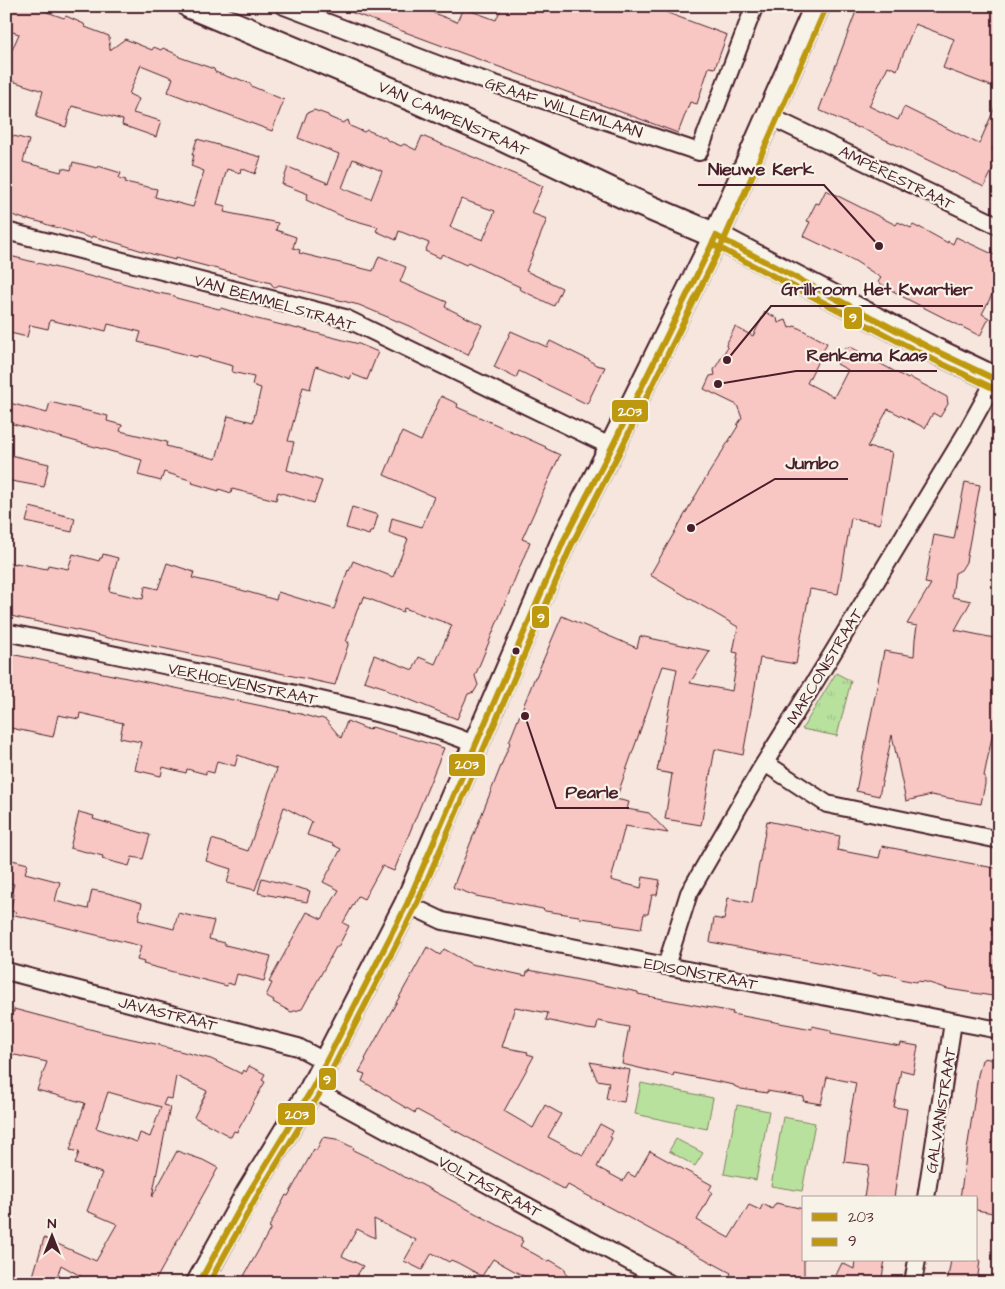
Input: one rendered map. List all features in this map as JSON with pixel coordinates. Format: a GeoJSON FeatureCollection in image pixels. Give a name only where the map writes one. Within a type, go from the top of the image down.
{"type":"FeatureCollection","features":[{"type":"Feature","properties":{"kind":"street","name":"GRAAF WILLEMLAAN"},"geometry":{"type":"LineString","coordinates":[[284,6],[450,69],[699,152],[754,6]]}},
{"type":"Feature","properties":{"kind":"street"},"geometry":{"type":"LineString","coordinates":[[199,1283],[248,1194],[312,1089],[408,904],[564,540],[716,236],[816,6]]}},
{"type":"Feature","properties":{"kind":"street","name":"VAN CAMPENSTRAAT"},"geometry":{"type":"LineString","coordinates":[[199,8],[415,100],[634,201],[716,236],[934,350],[998,378]]}},
{"type":"Feature","properties":{"kind":"street","name":"AMPÈRESTRAAT"},"geometry":{"type":"LineString","coordinates":[[769,116],[999,226]]}},
{"type":"Feature","properties":{"kind":"street","name":"VAN BEMMELSTRAAT"},"geometry":{"type":"LineString","coordinates":[[6,231],[345,318],[612,446]]}},
{"type":"Feature","properties":{"kind":"street","name":"MARCONISTRAAT"},"geometry":{"type":"LineString","coordinates":[[666,966],[689,893],[765,762],[998,378]]}},
{"type":"Feature","properties":{"kind":"street","name":"VERHOEVENSTRAAT"},"geometry":{"type":"LineString","coordinates":[[6,632],[371,711],[450,734],[476,745]]}},
{"type":"Feature","properties":{"kind":"street"},"geometry":{"type":"LineString","coordinates":[[765,762],[827,804],[999,840]]}},
{"type":"Feature","properties":{"kind":"street","name":"EDISONSTRAAT"},"geometry":{"type":"LineString","coordinates":[[408,904],[443,921],[999,1030]]}},
{"type":"Feature","properties":{"kind":"street","name":"JAVASTRAAT"},"geometry":{"type":"LineString","coordinates":[[6,971],[298,1046],[326,1062]]}},
{"type":"Feature","properties":{"kind":"street","name":"GALVANISTRAAT"},"geometry":{"type":"LineString","coordinates":[[926,1196],[953,1022]]}},
{"type":"Feature","properties":{"kind":"street","name":"VOLTASTRAAT"},"geometry":{"type":"LineString","coordinates":[[312,1089],[669,1283]]}},
{"type":"Feature","properties":{"kind":"street"},"geometry":{"type":"LineString","coordinates":[[914,1283],[917,1262]]}},
{"type":"Feature","properties":{"kind":"green space"},"geometry":{"type":"Polygon","coordinates":[[[836,673],[851,681],[837,736],[802,729],[836,673]]]}},
{"type":"Feature","properties":{"kind":"green space"},"geometry":{"type":"Polygon","coordinates":[[[641,1083],[713,1098],[707,1129],[635,1114],[641,1083]]]}},
{"type":"Feature","properties":{"kind":"green space"},"geometry":{"type":"Polygon","coordinates":[[[737,1105],[769,1111],[756,1180],[724,1174],[737,1105]]]}},
{"type":"Feature","properties":{"kind":"green space"},"geometry":{"type":"Polygon","coordinates":[[[783,1117],[815,1123],[802,1191],[771,1186],[783,1117]]]}},
{"type":"Feature","properties":{"kind":"green space"},"geometry":{"type":"Polygon","coordinates":[[[676,1139],[703,1153],[695,1166],[669,1151],[676,1139]]]}},
{"type":"Feature","properties":{"kind":"building"},"geometry":{"type":"Polygon","coordinates":[[[6,6],[41,6],[46,8],[47,12],[64,18],[66,16],[84,24],[85,27],[109,36],[110,50],[125,39],[152,50],[154,47],[161,50],[163,48],[179,57],[214,69],[215,72],[251,84],[251,86],[284,100],[272,131],[168,92],[173,78],[141,65],[129,94],[139,99],[133,113],[161,121],[156,137],[122,125],[123,120],[72,106],[66,127],[36,117],[43,91],[6,79],[12,61],[8,59],[19,34],[6,30],[6,6]]]}},
{"type":"Feature","properties":{"kind":"building"},"geometry":{"type":"Polygon","coordinates":[[[340,6],[415,6],[457,22],[463,8],[496,20],[502,6],[649,6],[727,35],[715,68],[709,67],[697,104],[690,102],[678,133],[340,8],[340,6]]]}},
{"type":"Feature","properties":{"kind":"building"},"geometry":{"type":"Polygon","coordinates":[[[858,6],[999,6],[999,89],[943,68],[954,39],[915,24],[897,70],[888,66],[869,106],[898,120],[904,107],[979,144],[999,98],[999,137],[992,150],[999,154],[999,157],[984,187],[859,127],[819,110],[858,6]]]}},
{"type":"Feature","properties":{"kind":"building"},"geometry":{"type":"Polygon","coordinates":[[[314,110],[343,123],[348,120],[350,126],[364,132],[367,130],[401,146],[404,144],[416,150],[422,136],[543,186],[531,213],[547,219],[526,271],[562,288],[554,306],[519,289],[520,287],[468,263],[466,265],[442,254],[440,258],[425,251],[429,243],[399,231],[396,240],[376,231],[378,227],[346,218],[306,200],[308,194],[282,184],[288,167],[328,183],[339,154],[298,138],[307,113],[314,110]],[[353,159],[342,188],[371,199],[382,171],[353,159]],[[461,199],[450,227],[483,240],[495,211],[461,199]]]}},
{"type":"Feature","properties":{"kind":"building"},"geometry":{"type":"Polygon","coordinates":[[[6,134],[29,140],[23,162],[61,172],[62,168],[71,170],[73,162],[97,168],[98,166],[121,173],[119,178],[126,180],[125,182],[157,189],[155,197],[193,207],[204,171],[191,166],[197,139],[261,157],[255,174],[241,168],[240,173],[227,169],[217,204],[226,206],[224,212],[278,223],[276,230],[296,237],[293,248],[300,250],[299,253],[373,271],[379,256],[406,267],[400,282],[447,302],[445,307],[482,325],[468,355],[409,326],[359,305],[279,285],[274,288],[271,283],[175,258],[175,260],[152,254],[92,236],[91,238],[6,213],[6,134]]]}},
{"type":"Feature","properties":{"kind":"building"},"geometry":{"type":"Polygon","coordinates":[[[826,190],[896,225],[898,222],[911,228],[913,225],[919,227],[953,244],[956,237],[999,257],[999,281],[982,314],[989,318],[980,336],[881,284],[878,282],[881,278],[855,261],[803,236],[810,222],[807,221],[816,203],[819,204],[826,190]]]}},
{"type":"Feature","properties":{"kind":"building"},"geometry":{"type":"Polygon","coordinates":[[[6,255],[97,278],[97,276],[253,318],[298,328],[359,344],[378,352],[367,380],[352,374],[350,379],[316,366],[310,389],[303,387],[288,441],[294,442],[287,470],[322,481],[314,503],[278,492],[276,500],[232,489],[231,493],[219,489],[219,491],[164,472],[161,481],[138,475],[142,460],[6,422],[6,402],[47,413],[50,402],[108,416],[107,421],[122,425],[120,431],[167,442],[166,446],[216,459],[228,416],[253,422],[261,388],[252,385],[254,377],[232,372],[233,366],[138,342],[141,332],[108,324],[106,331],[94,328],[93,330],[50,320],[48,329],[30,325],[27,337],[6,332],[6,255]]]}},
{"type":"Feature","properties":{"kind":"building"},"geometry":{"type":"Polygon","coordinates":[[[765,312],[777,318],[778,323],[786,320],[789,328],[795,326],[827,343],[807,383],[834,397],[848,370],[837,364],[846,347],[848,348],[849,346],[908,379],[909,377],[947,397],[948,404],[940,417],[933,413],[925,428],[888,409],[867,447],[892,452],[880,524],[851,518],[838,594],[810,589],[796,664],[760,658],[743,755],[715,749],[701,825],[665,819],[672,774],[657,771],[677,669],[663,666],[616,799],[629,802],[627,809],[649,813],[668,833],[625,826],[611,880],[641,888],[643,877],[660,880],[657,895],[652,895],[648,914],[644,914],[641,929],[476,896],[454,888],[509,742],[562,616],[637,648],[640,636],[710,651],[690,683],[732,691],[738,653],[733,652],[738,627],[650,575],[742,418],[737,405],[704,389],[710,376],[715,375],[714,370],[727,348],[726,345],[735,327],[753,336],[765,312]]]}},
{"type":"Feature","properties":{"kind":"building"},"geometry":{"type":"Polygon","coordinates":[[[511,331],[547,347],[550,341],[596,365],[605,367],[587,404],[519,371],[516,378],[494,367],[511,331]]]}},
{"type":"Feature","properties":{"kind":"building"},"geometry":{"type":"Polygon","coordinates":[[[441,396],[458,404],[457,407],[560,455],[522,539],[530,542],[475,676],[478,685],[474,692],[468,694],[457,719],[386,690],[386,688],[364,681],[374,655],[413,670],[419,657],[435,664],[452,625],[404,608],[403,612],[364,597],[362,603],[360,602],[346,642],[349,642],[335,685],[6,615],[6,562],[47,569],[48,565],[68,569],[73,554],[99,561],[103,554],[118,558],[109,591],[143,599],[145,586],[158,589],[167,563],[194,572],[192,578],[276,600],[278,592],[334,609],[353,561],[393,577],[408,539],[389,533],[392,518],[422,527],[434,497],[384,475],[402,432],[421,441],[441,396]]]}},
{"type":"Feature","properties":{"kind":"building"},"geometry":{"type":"Polygon","coordinates":[[[6,454],[49,464],[44,487],[6,480],[6,454]]]}},
{"type":"Feature","properties":{"kind":"building"},"geometry":{"type":"Polygon","coordinates":[[[965,482],[980,485],[966,562],[961,570],[955,573],[952,597],[971,601],[955,630],[999,639],[999,703],[984,776],[985,784],[981,804],[931,795],[906,801],[892,735],[879,796],[856,791],[884,651],[914,656],[917,626],[907,624],[931,584],[925,583],[934,535],[954,539],[965,482]]]}},
{"type":"Feature","properties":{"kind":"building"},"geometry":{"type":"Polygon","coordinates":[[[30,507],[75,518],[72,532],[26,522],[30,507]]]}},
{"type":"Feature","properties":{"kind":"building"},"geometry":{"type":"Polygon","coordinates":[[[352,507],[378,515],[373,532],[370,532],[369,535],[346,528],[352,507]]]}},
{"type":"Feature","properties":{"kind":"building"},"geometry":{"type":"Polygon","coordinates":[[[6,653],[318,719],[321,718],[326,720],[341,738],[347,721],[369,730],[372,727],[444,748],[394,871],[382,866],[364,899],[358,896],[343,923],[349,926],[302,1009],[291,1012],[273,1002],[274,1000],[266,996],[272,983],[269,982],[307,912],[322,919],[339,890],[323,882],[341,849],[333,844],[307,835],[312,822],[284,807],[255,890],[227,883],[231,869],[206,861],[212,839],[248,851],[277,769],[238,755],[235,766],[217,761],[214,773],[206,771],[206,774],[187,769],[186,773],[163,767],[161,776],[135,770],[141,742],[120,738],[123,723],[80,713],[79,719],[58,715],[53,737],[6,727],[6,653]]]}},
{"type":"Feature","properties":{"kind":"building"},"geometry":{"type":"Polygon","coordinates":[[[79,812],[94,816],[93,819],[150,835],[143,859],[132,857],[129,866],[102,859],[103,856],[70,848],[79,812]]]}},
{"type":"Feature","properties":{"kind":"building"},"geometry":{"type":"Polygon","coordinates":[[[767,821],[840,836],[837,850],[879,858],[882,846],[999,869],[999,899],[992,935],[999,936],[993,971],[999,973],[999,997],[948,989],[926,982],[900,979],[891,975],[881,975],[710,942],[714,918],[724,920],[728,898],[752,903],[767,821]]]}},
{"type":"Feature","properties":{"kind":"building"},"geometry":{"type":"Polygon","coordinates":[[[12,860],[28,864],[25,873],[60,882],[55,901],[88,909],[92,890],[142,903],[138,920],[174,929],[178,913],[214,921],[209,939],[225,943],[225,945],[271,956],[264,981],[237,974],[234,985],[228,983],[227,986],[143,964],[144,962],[137,960],[141,946],[15,915],[16,912],[10,911],[14,894],[11,893],[14,884],[6,882],[12,860]]]}},
{"type":"Feature","properties":{"kind":"building"},"geometry":{"type":"Polygon","coordinates":[[[262,878],[310,891],[307,902],[258,893],[262,878]]]}},
{"type":"Feature","properties":{"kind":"building"},"geometry":{"type":"Polygon","coordinates":[[[427,947],[440,955],[444,949],[471,964],[526,976],[529,970],[638,992],[638,994],[733,1012],[732,1014],[812,1029],[812,1026],[831,1030],[831,1033],[900,1046],[901,1043],[918,1046],[913,1073],[901,1070],[894,1107],[907,1109],[894,1196],[864,1196],[869,1165],[844,1162],[856,1083],[827,1077],[821,1104],[803,1101],[804,1097],[741,1089],[734,1085],[674,1073],[673,1076],[622,1064],[629,1027],[598,1021],[596,1030],[587,1029],[546,1020],[548,1013],[515,1007],[502,1047],[528,1052],[527,1054],[534,1056],[504,1111],[533,1128],[545,1105],[561,1114],[548,1137],[583,1155],[600,1124],[613,1131],[610,1137],[612,1138],[597,1167],[623,1181],[628,1173],[635,1177],[650,1151],[712,1185],[709,1190],[712,1192],[697,1220],[729,1238],[749,1205],[760,1210],[763,1204],[772,1209],[776,1203],[802,1209],[804,1283],[737,1283],[729,1278],[731,1273],[568,1185],[565,1190],[417,1110],[415,1113],[391,1099],[362,1081],[365,1074],[359,1072],[427,947]]]}},
{"type":"Feature","properties":{"kind":"building"},"geometry":{"type":"Polygon","coordinates":[[[14,1009],[105,1033],[160,1045],[211,1059],[242,1074],[244,1070],[246,1072],[249,1066],[265,1074],[262,1080],[265,1082],[237,1132],[234,1131],[231,1137],[194,1117],[207,1091],[176,1076],[172,1099],[166,1098],[163,1105],[170,1107],[152,1197],[177,1151],[203,1160],[218,1168],[154,1283],[93,1283],[61,1265],[55,1283],[31,1283],[44,1238],[96,1261],[117,1224],[87,1211],[102,1173],[75,1164],[79,1152],[70,1150],[85,1103],[37,1090],[47,1062],[6,1053],[6,1011],[14,1012],[14,1009]],[[108,1092],[96,1128],[137,1142],[140,1133],[150,1137],[161,1107],[108,1092]]]}},
{"type":"Feature","properties":{"kind":"building"},"geometry":{"type":"Polygon","coordinates":[[[984,1058],[999,1061],[999,1104],[994,1135],[999,1136],[999,1214],[978,1210],[978,1196],[960,1196],[978,1075],[982,1060],[984,1058]]]}},
{"type":"Feature","properties":{"kind":"building"},"geometry":{"type":"Polygon","coordinates":[[[590,1062],[630,1070],[624,1102],[606,1099],[609,1082],[597,1080],[590,1062]]]}},
{"type":"Feature","properties":{"kind":"building"},"geometry":{"type":"Polygon","coordinates":[[[323,1137],[336,1139],[354,1148],[353,1150],[522,1238],[521,1240],[523,1241],[520,1246],[565,1269],[569,1283],[524,1283],[527,1278],[493,1259],[482,1276],[458,1263],[451,1260],[449,1262],[432,1253],[422,1270],[404,1261],[416,1240],[374,1219],[375,1238],[357,1229],[342,1256],[363,1266],[352,1283],[256,1283],[244,1276],[271,1228],[269,1227],[286,1195],[288,1196],[314,1149],[316,1151],[323,1137]]]}},
{"type":"Feature","properties":{"kind":"building"},"geometry":{"type":"Polygon","coordinates":[[[980,1260],[977,1283],[947,1283],[951,1262],[978,1262],[980,1260]]]}},
{"type":"Feature","properties":{"kind":"building"},"geometry":{"type":"Polygon","coordinates":[[[855,1262],[885,1262],[881,1283],[832,1283],[842,1263],[854,1269],[855,1262]]]}},
{"type":"Feature","properties":{"kind":"transit line","name":"9"},"geometry":{"type":"LineString","coordinates":[[209,1283],[256,1198],[320,1093],[415,908],[572,544],[724,240],[825,10]]}},
{"type":"Feature","properties":{"kind":"transit line","name":"203"},"geometry":{"type":"LineString","coordinates":[[716,236],[934,350],[999,381]]}},
{"type":"Feature","properties":{"kind":"transit line","name":"203"},"geometry":{"type":"LineString","coordinates":[[199,1283],[248,1194],[312,1089],[407,904],[564,540],[716,236]]}},
{"type":"Feature","properties":{"kind":"transit line","name":"9"},"geometry":{"type":"LineString","coordinates":[[712,244],[930,358],[995,389]]}},
{"type":"Feature","properties":{"kind":"place","name":"Nieuwe Kerk"},"geometry":{"type":"Point","coordinates":[879,246]}},
{"type":"Feature","properties":{"kind":"place","name":"Grillroom Het Kwartier"},"geometry":{"type":"Point","coordinates":[727,360]}},
{"type":"Feature","properties":{"kind":"place","name":"Renkema Kaas"},"geometry":{"type":"Point","coordinates":[718,384]}},
{"type":"Feature","properties":{"kind":"place","name":"Jumbo"},"geometry":{"type":"Point","coordinates":[691,528]}},
{"type":"Feature","properties":{"kind":"place","name":"Pearle"},"geometry":{"type":"Point","coordinates":[525,716]}}]}
